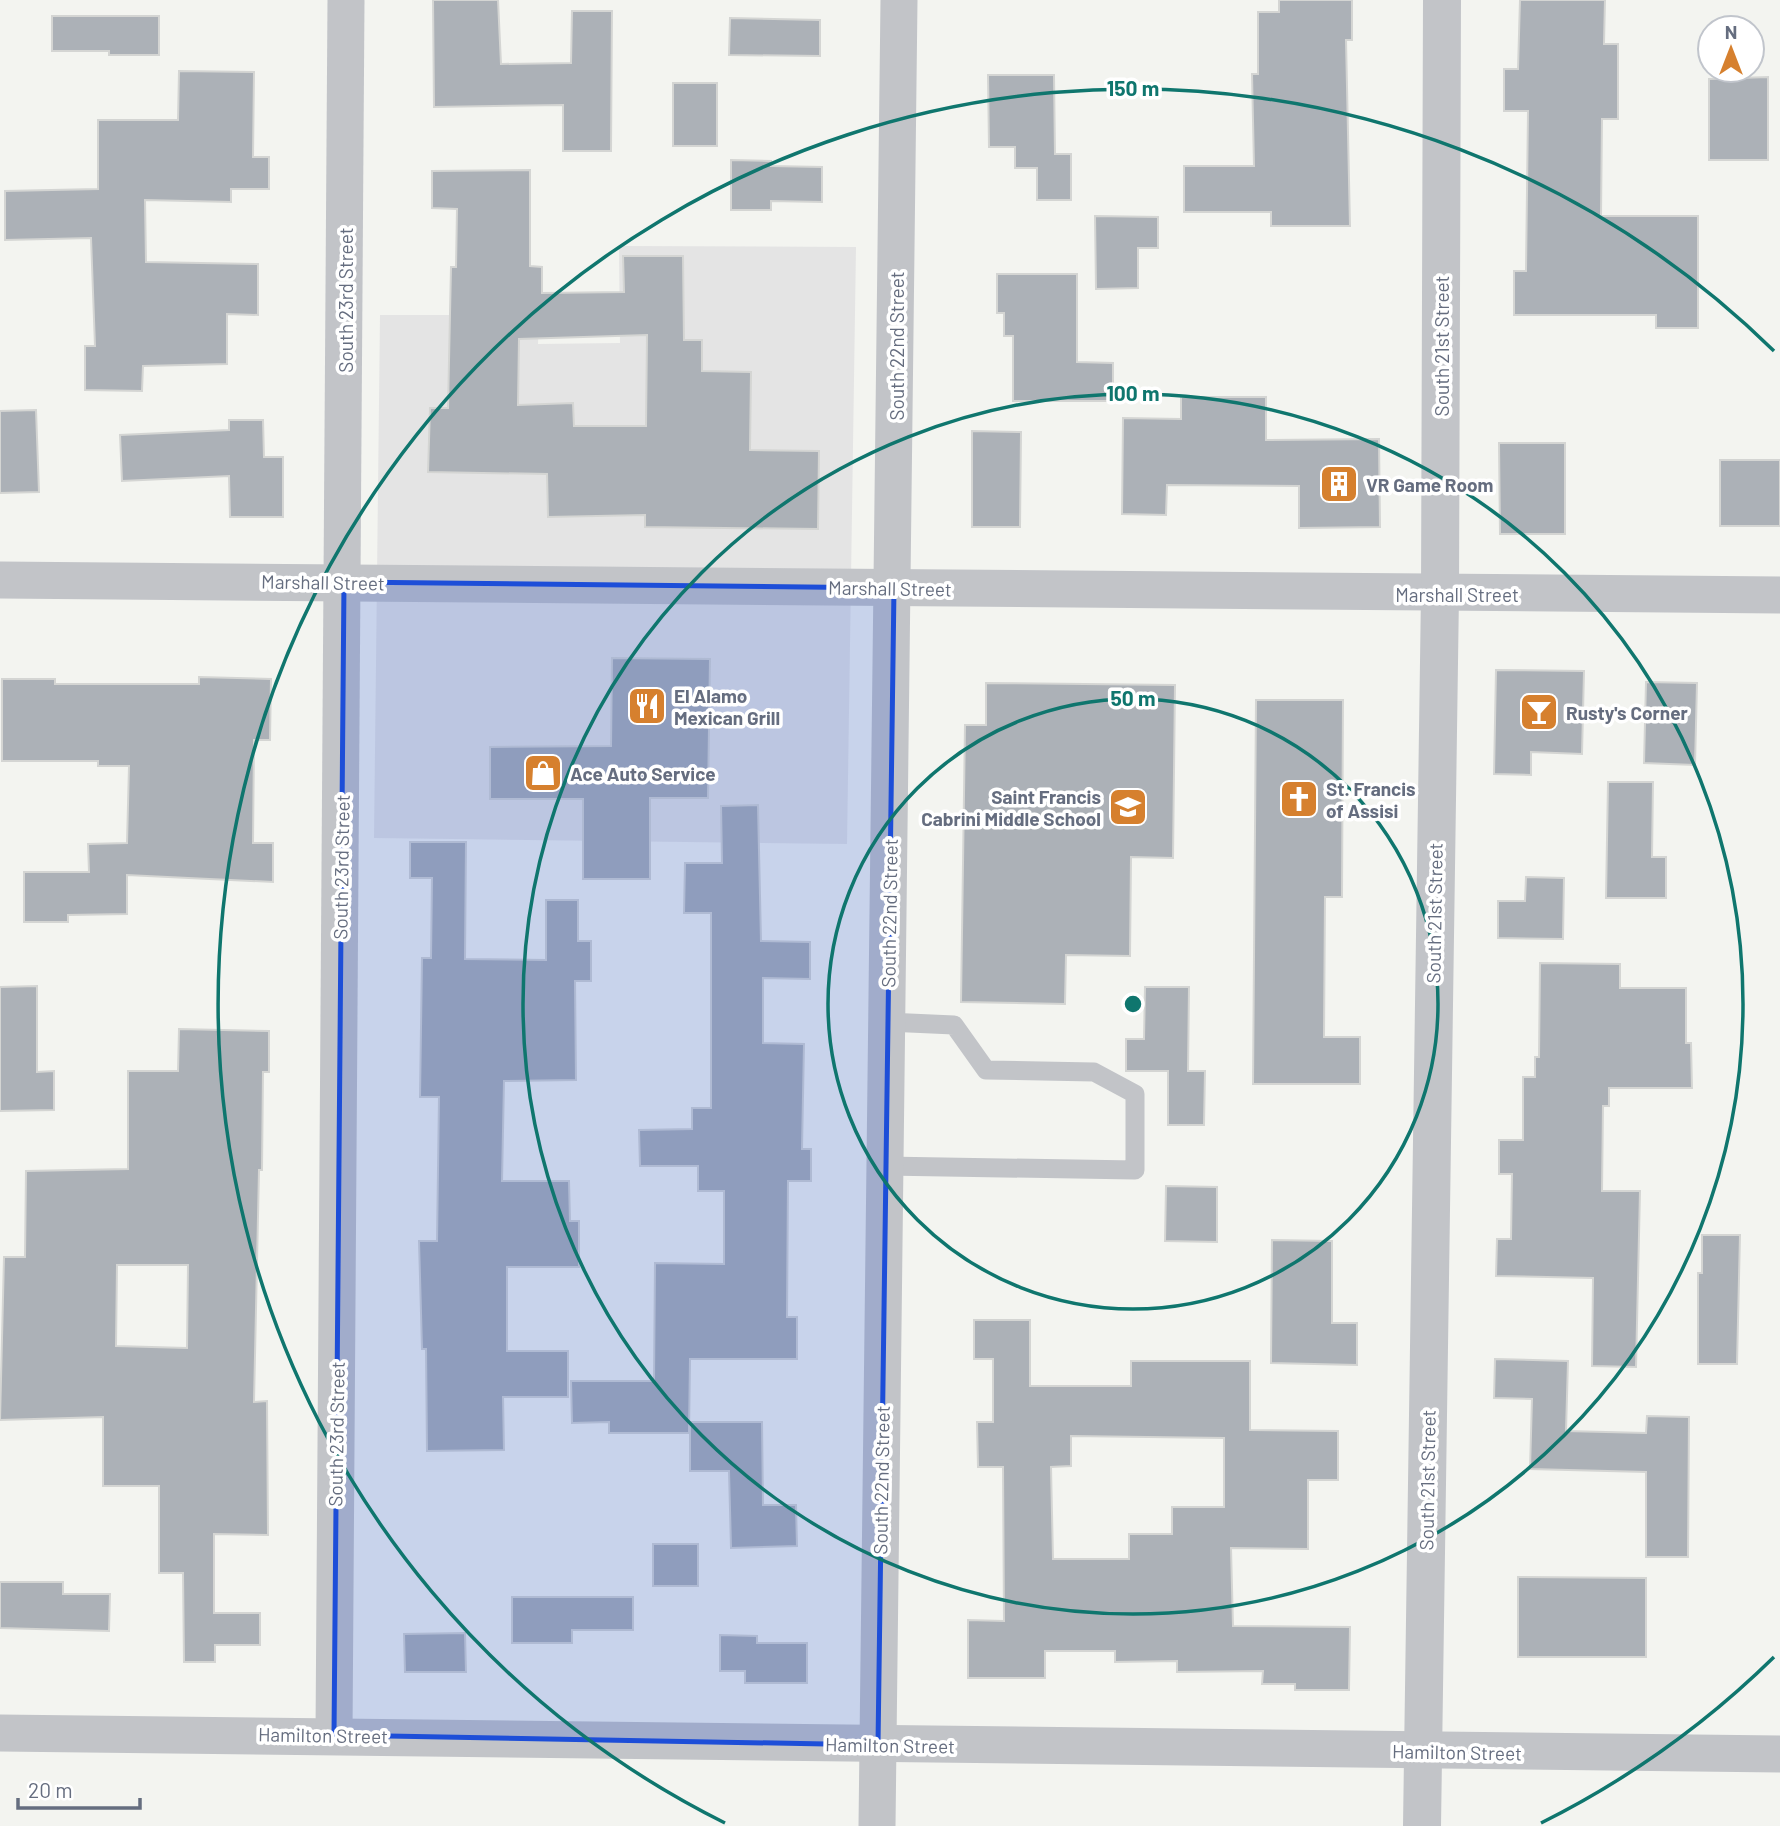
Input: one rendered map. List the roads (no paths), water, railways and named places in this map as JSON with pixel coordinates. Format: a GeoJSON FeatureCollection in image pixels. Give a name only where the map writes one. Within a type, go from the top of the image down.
{"type":"FeatureCollection","features":[{"type":"Feature","properties":{"kind":"street","name":"South 23rd Street"},"geometry":{"type":"LineString","coordinates":[[334,1735],[346,0]]}},
{"type":"Feature","properties":{"kind":"street","name":"South 22nd Street"},"geometry":{"type":"LineString","coordinates":[[877,1826],[899,0]]}},
{"type":"Feature","properties":{"kind":"street","name":"South 21st Street"},"geometry":{"type":"LineString","coordinates":[[1422,1826],[1440,594],[1442,0]]}},
{"type":"Feature","properties":{"kind":"street","name":"Marshall Street"},"geometry":{"type":"LineString","coordinates":[[0,580],[1780,596]]}},
{"type":"Feature","properties":{"kind":"street","name":"Hamilton Street"},"geometry":{"type":"LineString","coordinates":[[0,1733],[334,1735],[1423,1752],[1780,1754]]}},
{"type":"Feature","properties":{"kind":"lane"},"geometry":{"type":"LineString","coordinates":[[886,1166],[1135,1170],[1135,1094],[1094,1072],[986,1070],[954,1025],[887,1022]]}},
{"type":"Feature","properties":{"kind":"place","name":"VR Game Room"},"geometry":{"type":"Point","coordinates":[1339,484]}},
{"type":"Feature","properties":{"kind":"place","name":"El Alamo Mexican Grill"},"geometry":{"type":"Point","coordinates":[647,706]}},
{"type":"Feature","properties":{"kind":"place","name":"Rusty's Corner"},"geometry":{"type":"Point","coordinates":[1539,712]}},
{"type":"Feature","properties":{"kind":"place","name":"Ace Auto Service"},"geometry":{"type":"Point","coordinates":[543,773]}},
{"type":"Feature","properties":{"kind":"place","name":"St. Francis of Assisi"},"geometry":{"type":"Point","coordinates":[1299,799]}},
{"type":"Feature","properties":{"kind":"place","name":"Saint Francis Cabrini Middle School"},"geometry":{"type":"Point","coordinates":[1128,807]}}]}
